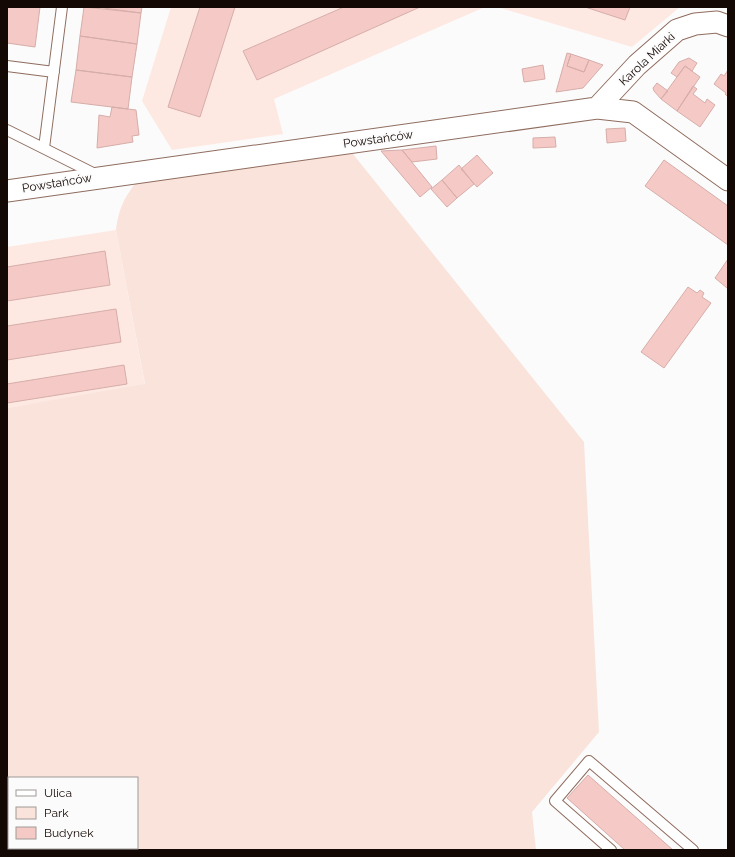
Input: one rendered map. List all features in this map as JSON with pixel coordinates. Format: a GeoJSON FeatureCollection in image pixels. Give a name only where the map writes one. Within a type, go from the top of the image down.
{"type":"FeatureCollection","features":[{"type":"Feature","properties":{"kind":"street","name":"Karola Miarki"},"geometry":{"type":"LineString","coordinates":[[597,108],[637,65],[677,30],[702,23],[717,22],[728,26]]}},
{"type":"Feature","properties":{"kind":"street","name":"Powstańców"},"geometry":{"type":"LineString","coordinates":[[7,191],[101,176],[597,108],[633,112],[728,180]]}},
{"type":"Feature","properties":{"kind":"lane"},"geometry":{"type":"LineString","coordinates":[[44,148],[62,7]]}},
{"type":"Feature","properties":{"kind":"lane"},"geometry":{"type":"LineString","coordinates":[[7,66],[54,72]]}},
{"type":"Feature","properties":{"kind":"lane"},"geometry":{"type":"LineString","coordinates":[[7,130],[101,176]]}},
{"type":"Feature","properties":{"kind":"lane"},"geometry":{"type":"LineString","coordinates":[[611,850],[555,801],[589,761],[693,850]]}},
{"type":"Feature","properties":{"kind":"shaded area"},"geometry":{"type":"Polygon","coordinates":[[[171,7],[485,7],[274,99],[283,134],[172,150],[142,101],[171,7]]]}},
{"type":"Feature","properties":{"kind":"shaded area"},"geometry":{"type":"Polygon","coordinates":[[[497,7],[680,7],[632,47],[497,7]]]}},
{"type":"Feature","properties":{"kind":"shaded area"},"geometry":{"type":"Polygon","coordinates":[[[116,230],[145,385],[7,408],[7,247],[116,230]]]}},
{"type":"Feature","properties":{"kind":"green space"},"geometry":{"type":"Polygon","coordinates":[[[349,149],[584,442],[599,732],[532,812],[536,850],[7,850],[7,408],[145,384],[116,230],[123,202],[139,179],[349,149]]]}},
{"type":"Feature","properties":{"kind":"building"},"geometry":{"type":"Polygon","coordinates":[[[7,7],[40,7],[35,47],[7,43],[7,7]]]}},
{"type":"Feature","properties":{"kind":"building"},"geometry":{"type":"Polygon","coordinates":[[[84,7],[141,13],[137,44],[80,36],[84,7]]]}},
{"type":"Feature","properties":{"kind":"building"},"geometry":{"type":"Polygon","coordinates":[[[96,7],[142,7],[141,13],[96,7]]]}},
{"type":"Feature","properties":{"kind":"building"},"geometry":{"type":"Polygon","coordinates":[[[200,7],[235,7],[200,117],[168,107],[200,7]]]}},
{"type":"Feature","properties":{"kind":"building"},"geometry":{"type":"Polygon","coordinates":[[[344,7],[420,7],[257,80],[243,51],[344,7]]]}},
{"type":"Feature","properties":{"kind":"building"},"geometry":{"type":"Polygon","coordinates":[[[585,7],[630,7],[625,20],[585,7]]]}},
{"type":"Feature","properties":{"kind":"building"},"geometry":{"type":"Polygon","coordinates":[[[80,36],[137,44],[132,77],[76,70],[80,36]]]}},
{"type":"Feature","properties":{"kind":"building"},"geometry":{"type":"Polygon","coordinates":[[[567,53],[571,54],[567,66],[584,72],[589,60],[603,65],[583,88],[556,92],[567,53]]]}},
{"type":"Feature","properties":{"kind":"building"},"geometry":{"type":"Polygon","coordinates":[[[571,54],[589,60],[584,72],[567,66],[571,54]]]}},
{"type":"Feature","properties":{"kind":"building"},"geometry":{"type":"Polygon","coordinates":[[[689,58],[697,63],[692,71],[685,66],[677,77],[671,73],[679,62],[689,58]]]}},
{"type":"Feature","properties":{"kind":"building"},"geometry":{"type":"Polygon","coordinates":[[[543,65],[545,79],[524,82],[522,69],[543,65]]]}},
{"type":"Feature","properties":{"kind":"building"},"geometry":{"type":"Polygon","coordinates":[[[685,66],[700,77],[677,111],[661,99],[685,66]]]}},
{"type":"Feature","properties":{"kind":"building"},"geometry":{"type":"Polygon","coordinates":[[[76,70],[132,77],[128,109],[71,102],[76,70]]]}},
{"type":"Feature","properties":{"kind":"building"},"geometry":{"type":"Polygon","coordinates":[[[728,70],[728,97],[725,94],[726,93],[714,84],[721,74],[724,76],[728,70]]]}},
{"type":"Feature","properties":{"kind":"building"},"geometry":{"type":"Polygon","coordinates":[[[657,83],[668,91],[661,99],[653,88],[657,83]]]}},
{"type":"Feature","properties":{"kind":"building"},"geometry":{"type":"Polygon","coordinates":[[[693,86],[697,89],[693,94],[705,103],[707,99],[715,105],[700,127],[677,111],[693,86]]]}},
{"type":"Feature","properties":{"kind":"building"},"geometry":{"type":"Polygon","coordinates":[[[112,107],[136,110],[139,135],[132,136],[133,142],[97,148],[99,115],[110,117],[112,107]]]}},
{"type":"Feature","properties":{"kind":"building"},"geometry":{"type":"Polygon","coordinates":[[[625,128],[626,141],[607,143],[606,129],[625,128]]]}},
{"type":"Feature","properties":{"kind":"building"},"geometry":{"type":"Polygon","coordinates":[[[555,137],[556,147],[533,148],[533,138],[555,137]]]}},
{"type":"Feature","properties":{"kind":"building"},"geometry":{"type":"Polygon","coordinates":[[[436,146],[437,159],[412,162],[402,150],[436,146]]]}},
{"type":"Feature","properties":{"kind":"building"},"geometry":{"type":"Polygon","coordinates":[[[402,150],[432,187],[420,197],[381,151],[402,150]]]}},
{"type":"Feature","properties":{"kind":"building"},"geometry":{"type":"Polygon","coordinates":[[[477,155],[493,173],[477,187],[461,169],[477,155]]]}},
{"type":"Feature","properties":{"kind":"building"},"geometry":{"type":"Polygon","coordinates":[[[664,160],[728,206],[728,245],[645,186],[664,160]]]}},
{"type":"Feature","properties":{"kind":"building"},"geometry":{"type":"Polygon","coordinates":[[[459,165],[474,184],[457,198],[442,180],[459,165]]]}},
{"type":"Feature","properties":{"kind":"building"},"geometry":{"type":"Polygon","coordinates":[[[442,180],[457,198],[447,207],[431,189],[442,180]]]}},
{"type":"Feature","properties":{"kind":"building"},"geometry":{"type":"Polygon","coordinates":[[[105,251],[110,285],[7,301],[7,267],[105,251]]]}},
{"type":"Feature","properties":{"kind":"building"},"geometry":{"type":"Polygon","coordinates":[[[728,259],[728,286],[727,288],[715,278],[728,259]]]}},
{"type":"Feature","properties":{"kind":"building"},"geometry":{"type":"Polygon","coordinates":[[[688,287],[697,293],[700,290],[704,293],[702,297],[711,303],[664,368],[641,352],[688,287]]]}},
{"type":"Feature","properties":{"kind":"building"},"geometry":{"type":"Polygon","coordinates":[[[116,309],[121,342],[7,360],[7,326],[116,309]]]}},
{"type":"Feature","properties":{"kind":"building"},"geometry":{"type":"Polygon","coordinates":[[[124,365],[127,384],[7,403],[7,384],[124,365]]]}},
{"type":"Feature","properties":{"kind":"building"},"geometry":{"type":"Polygon","coordinates":[[[588,775],[673,850],[625,850],[567,798],[588,775]]]}}]}
